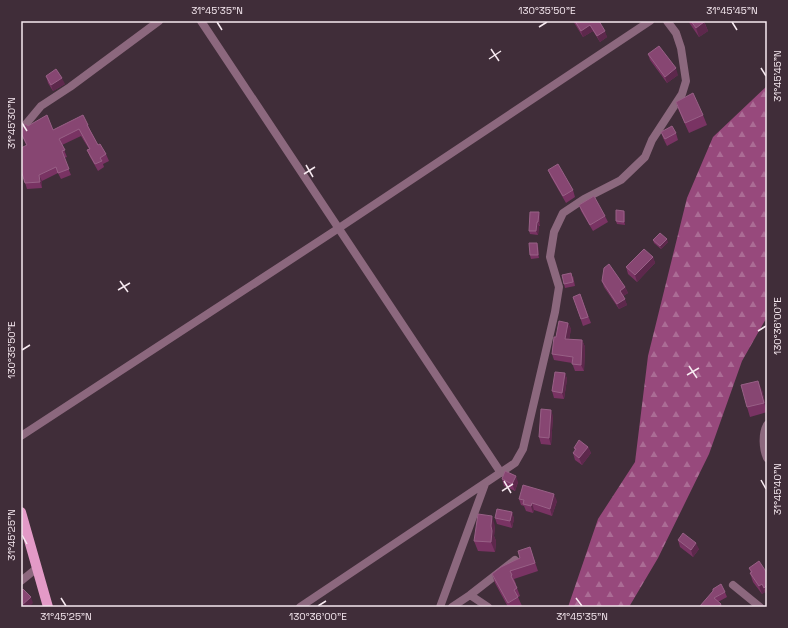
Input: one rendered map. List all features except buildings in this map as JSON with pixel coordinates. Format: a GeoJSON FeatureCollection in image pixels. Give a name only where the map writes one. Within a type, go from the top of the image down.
{"type":"FeatureCollection","features":[{"type":"Feature","properties":{"kind":"main road"},"geometry":{"type":"LineString","coordinates":[[21,512],[48,607]]}},
{"type":"Feature","properties":{"kind":"street"},"geometry":{"type":"LineString","coordinates":[[21,130],[41,106],[70,87],[159,21]]}},
{"type":"Feature","properties":{"kind":"street"},"geometry":{"type":"LineString","coordinates":[[201,21],[340,228],[501,473]]}},
{"type":"Feature","properties":{"kind":"street"},"geometry":{"type":"LineString","coordinates":[[21,436],[340,228],[650,21]]}},
{"type":"Feature","properties":{"kind":"street"},"geometry":{"type":"LineString","coordinates":[[300,607],[515,463],[523,449],[555,312],[559,287],[550,256],[554,232],[563,213],[584,199],[621,180],[645,157],[652,140],[682,94],[686,81],[681,48],[676,33],[667,21]]}},
{"type":"Feature","properties":{"kind":"street"},"geometry":{"type":"LineString","coordinates":[[767,425],[765,429],[764,451],[767,458]]}},
{"type":"Feature","properties":{"kind":"street"},"geometry":{"type":"LineString","coordinates":[[440,607],[485,484]]}},
{"type":"Feature","properties":{"kind":"street"},"geometry":{"type":"LineString","coordinates":[[452,607],[515,560]]}},
{"type":"Feature","properties":{"kind":"street"},"geometry":{"type":"LineString","coordinates":[[21,581],[37,568]]}},
{"type":"Feature","properties":{"kind":"street"},"geometry":{"type":"LineString","coordinates":[[733,586],[760,607]]}},
{"type":"Feature","properties":{"kind":"street"},"geometry":{"type":"LineString","coordinates":[[470,595],[488,607]]}},
{"type":"Feature","properties":{"kind":"green space"},"geometry":{"type":"Polygon","coordinates":[[[767,86],[767,317],[742,361],[709,454],[658,558],[629,607],[568,607],[598,519],[635,462],[648,356],[687,198],[713,137],[767,86]]]}}]}
